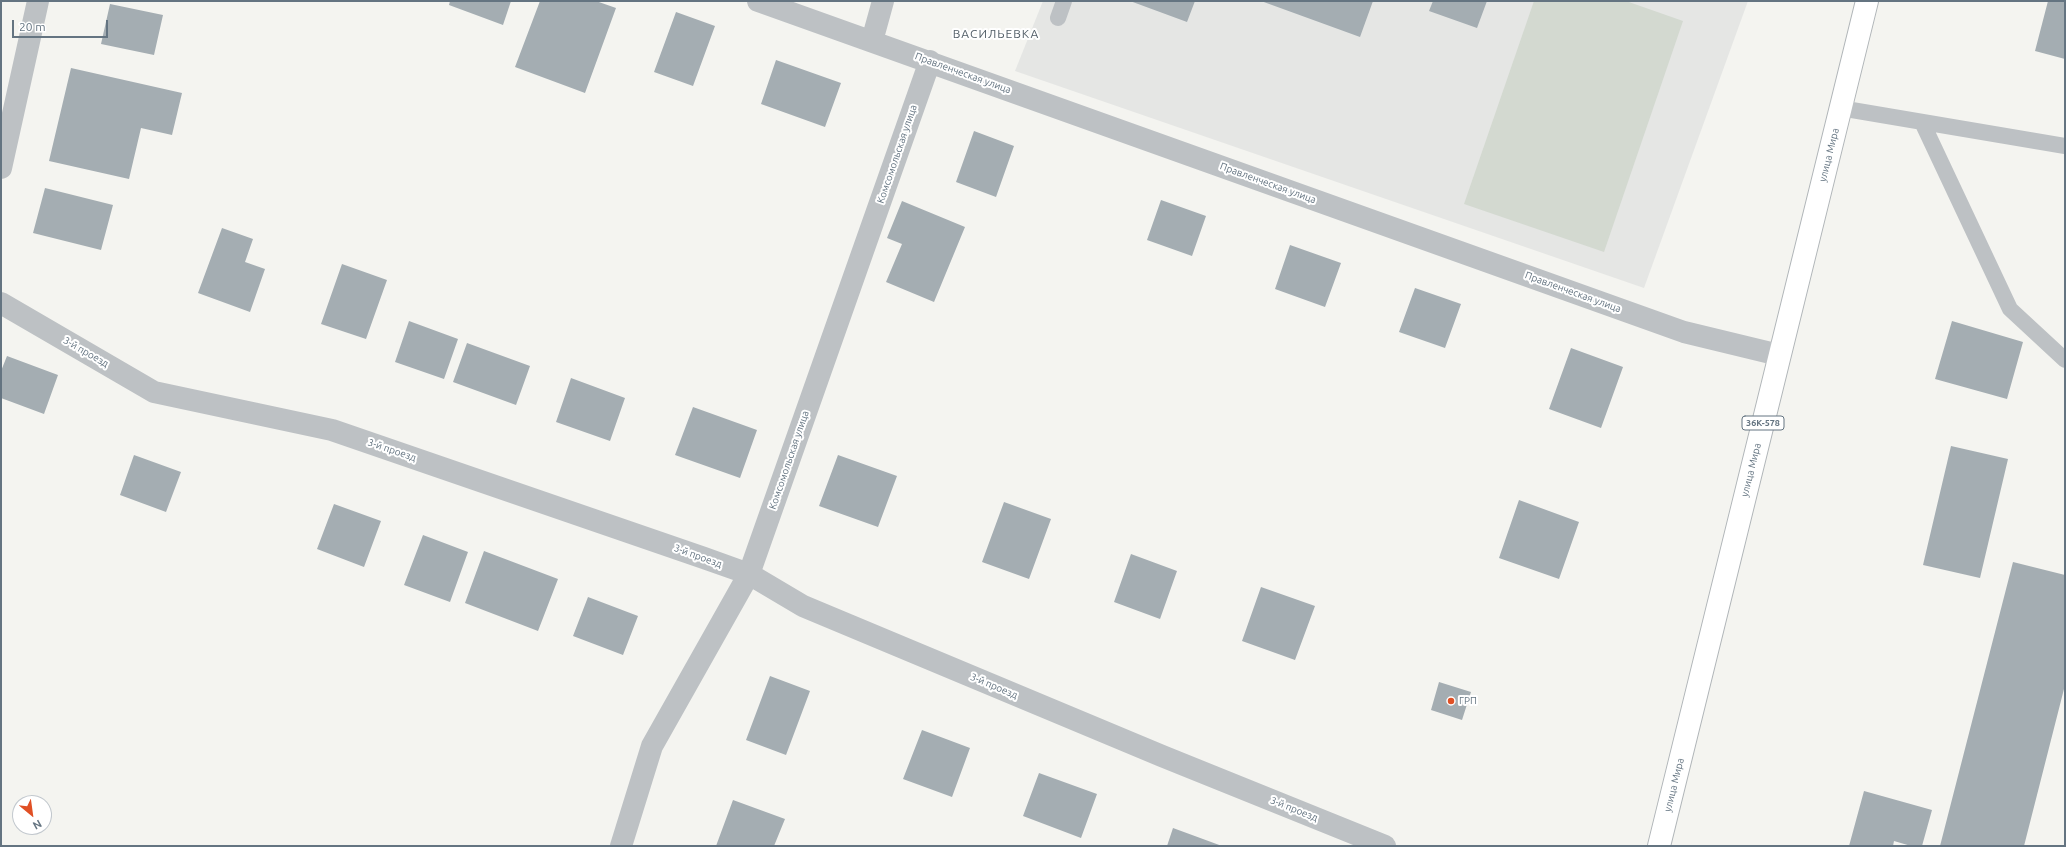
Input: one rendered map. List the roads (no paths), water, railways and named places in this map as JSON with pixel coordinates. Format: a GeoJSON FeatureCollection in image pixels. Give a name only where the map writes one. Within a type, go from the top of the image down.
{"type":"FeatureCollection","features":[{"type":"Feature","properties":{"kind":"main road","name":"улица Мира"},"geometry":{"type":"LineString","coordinates":[[1659,846],[1867,1]]}},
{"type":"Feature","properties":{"kind":"street"},"geometry":{"type":"LineString","coordinates":[[1,168],[38,1]]}},
{"type":"Feature","properties":{"kind":"street","name":"Правленческая улица"},"geometry":{"type":"LineString","coordinates":[[758,1],[930,61],[1684,332],[1780,355]]}},
{"type":"Feature","properties":{"kind":"street"},"geometry":{"type":"LineString","coordinates":[[872,41],[883,1]]}},
{"type":"Feature","properties":{"kind":"street","name":"Комсомольская улица"},"geometry":{"type":"LineString","coordinates":[[622,846],[652,746],[749,574],[930,61]]}},
{"type":"Feature","properties":{"kind":"street","name":"3-й проезд"},"geometry":{"type":"LineString","coordinates":[[1,303],[154,392],[332,430],[749,574],[803,606],[1162,756],[1385,846]]}},
{"type":"Feature","properties":{"kind":"lane"},"geometry":{"type":"LineString","coordinates":[[1058,18],[1064,1]]}},
{"type":"Feature","properties":{"kind":"lane"},"geometry":{"type":"LineString","coordinates":[[1840,108],[2065,146]]}},
{"type":"Feature","properties":{"kind":"lane"},"geometry":{"type":"LineString","coordinates":[[1922,122],[2010,310],[2065,360]]}},
{"type":"Feature","properties":{"kind":"place","name":"ГРП"},"geometry":{"type":"Point","coordinates":[1451,701]}},
{"type":"Feature","properties":{"kind":"district","name":"ВАСИЛЬЕВКА"},"geometry":{"type":"Point","coordinates":[996,34]}}]}
